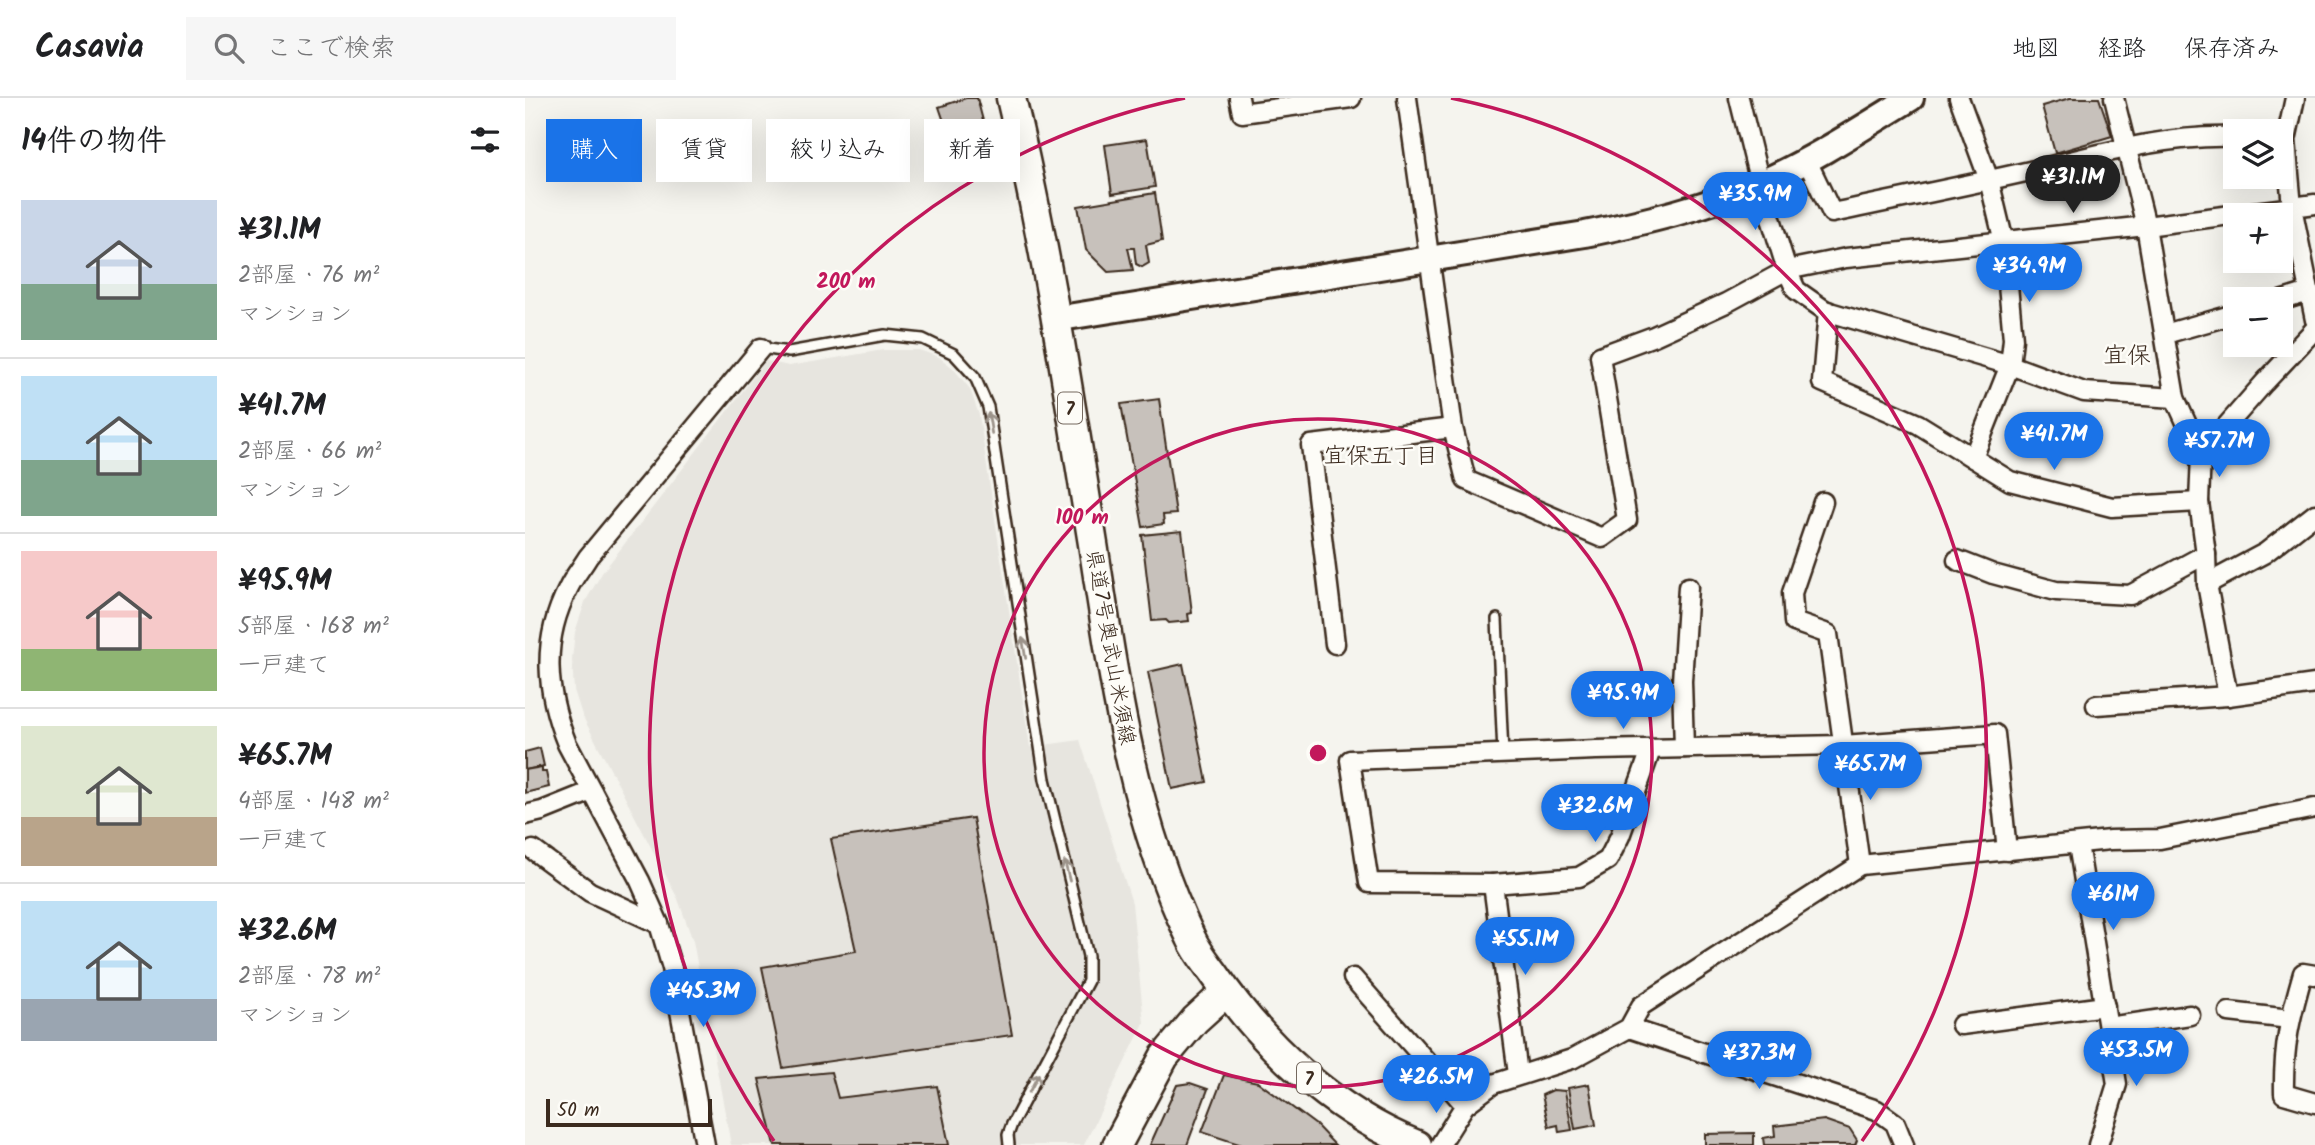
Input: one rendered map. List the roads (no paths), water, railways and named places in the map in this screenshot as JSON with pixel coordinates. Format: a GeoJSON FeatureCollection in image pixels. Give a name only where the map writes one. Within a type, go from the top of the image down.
{"type":"FeatureCollection","features":[{"type":"Feature","properties":{"kind":"main road","name":"県道7号奥武山米須線"},"geometry":{"type":"LineString","coordinates":[[1011,98],[1038,224],[1112,666],[1141,807],[1191,938],[1226,992]]}},
{"type":"Feature","properties":{"kind":"main road"},"geometry":{"type":"LineString","coordinates":[[1117,1145],[1164,1057],[1195,1020],[1226,992]]}},
{"type":"Feature","properties":{"kind":"main road","name":"7"},"geometry":{"type":"LineString","coordinates":[[1226,992],[1271,1045],[1324,1090],[1369,1122],[1417,1145]]}},
{"type":"Feature","properties":{"kind":"street"},"geometry":{"type":"LineString","coordinates":[[1238,98],[1242,113],[1351,98]]}},
{"type":"Feature","properties":{"kind":"street"},"geometry":{"type":"LineString","coordinates":[[1406,98],[1454,428],[1466,480],[1602,538],[1627,520],[1600,356],[1654,336],[1726,303],[1787,270],[1846,258],[2223,215]]}},
{"type":"Feature","properties":{"kind":"street"},"geometry":{"type":"LineString","coordinates":[[1739,98],[1760,183],[1787,270],[1796,290],[1828,312],[2010,365],[2084,391],[2175,398]]}},
{"type":"Feature","properties":{"kind":"street"},"geometry":{"type":"LineString","coordinates":[[1055,319],[1585,234],[1646,221],[1705,204],[1760,183],[1807,160],[1911,98]]}},
{"type":"Feature","properties":{"kind":"street"},"geometry":{"type":"LineString","coordinates":[[1959,98],[1989,180],[2004,242],[2013,339],[2010,365],[1973,458]]}},
{"type":"Feature","properties":{"kind":"street"},"geometry":{"type":"LineString","coordinates":[[2114,98],[2146,226],[2175,398],[2201,455],[2199,502],[2207,584],[2228,696]]}},
{"type":"Feature","properties":{"kind":"street"},"geometry":{"type":"LineString","coordinates":[[2289,119],[2295,98]]}},
{"type":"Feature","properties":{"kind":"street"},"geometry":{"type":"LineString","coordinates":[[1807,160],[1832,213],[2125,149],[2208,136],[2223,137]]}},
{"type":"Feature","properties":{"kind":"street"},"geometry":{"type":"LineString","coordinates":[[2293,206],[2315,204]]}},
{"type":"Feature","properties":{"kind":"street"},"geometry":{"type":"LineString","coordinates":[[2293,211],[2315,320]]}},
{"type":"Feature","properties":{"kind":"street"},"geometry":{"type":"LineString","coordinates":[[2293,297],[2309,292]]}},
{"type":"Feature","properties":{"kind":"street"},"geometry":{"type":"LineString","coordinates":[[1828,312],[1822,382],[1918,424],[2010,481],[2112,507],[2199,502]]}},
{"type":"Feature","properties":{"kind":"street"},"geometry":{"type":"LineString","coordinates":[[2165,334],[2223,317]]}},
{"type":"Feature","properties":{"kind":"street"},"geometry":{"type":"LineString","coordinates":[[2201,455],[2263,383],[2315,329]]}},
{"type":"Feature","properties":{"kind":"street"},"geometry":{"type":"LineString","coordinates":[[705,1145],[672,968],[659,924],[640,881],[567,744],[552,705],[549,652],[564,599],[588,557],[761,348]]}},
{"type":"Feature","properties":{"kind":"street"},"geometry":{"type":"LineString","coordinates":[[1335,644],[1311,445],[1454,428]]}},
{"type":"Feature","properties":{"kind":"street"},"geometry":{"type":"LineString","coordinates":[[1823,502],[1792,593],[1793,613],[1794,622],[1828,634],[1860,865]]}},
{"type":"Feature","properties":{"kind":"street"},"geometry":{"type":"LineString","coordinates":[[2207,584],[2266,553],[2315,514]]}},
{"type":"Feature","properties":{"kind":"street"},"geometry":{"type":"LineString","coordinates":[[1957,560],[1993,574],[2056,591],[2130,595],[2206,554]]}},
{"type":"Feature","properties":{"kind":"street"},"geometry":{"type":"LineString","coordinates":[[1684,748],[1682,681],[1688,587]]}},
{"type":"Feature","properties":{"kind":"street"},"geometry":{"type":"LineString","coordinates":[[2096,705],[2228,696],[2315,684]]}},
{"type":"Feature","properties":{"kind":"street"},"geometry":{"type":"LineString","coordinates":[[1651,750],[1620,836],[1608,860],[1579,877],[1493,884],[1369,883],[1350,761],[1684,748],[1843,745],[1995,734],[2007,851]]}},
{"type":"Feature","properties":{"kind":"street"},"geometry":{"type":"LineString","coordinates":[[525,815],[592,791]]}},
{"type":"Feature","properties":{"kind":"street"},"geometry":{"type":"LineString","coordinates":[[1440,1145],[1465,1105],[1493,1084],[1572,1059],[1629,1028],[1641,1006],[1860,865],[2110,840],[2160,839],[2315,808]]}},
{"type":"Feature","properties":{"kind":"street"},"geometry":{"type":"LineString","coordinates":[[2078,844],[2117,1084],[2098,1145]]}},
{"type":"Feature","properties":{"kind":"street"},"geometry":{"type":"LineString","coordinates":[[533,850],[590,892],[659,924]]}},
{"type":"Feature","properties":{"kind":"street"},"geometry":{"type":"LineString","coordinates":[[1493,884],[1518,1074]]}},
{"type":"Feature","properties":{"kind":"street"},"geometry":{"type":"LineString","coordinates":[[2315,975],[2303,973],[2290,1019],[2283,1059],[2284,1094],[2315,1103]]}},
{"type":"Feature","properties":{"kind":"street"},"geometry":{"type":"LineString","coordinates":[[1353,978],[1465,1105]]}},
{"type":"Feature","properties":{"kind":"street"},"geometry":{"type":"LineString","coordinates":[[1961,1025],[2105,1006]]}},
{"type":"Feature","properties":{"kind":"street"},"geometry":{"type":"LineString","coordinates":[[2229,1012],[2290,1019]]}},
{"type":"Feature","properties":{"kind":"street"},"geometry":{"type":"LineString","coordinates":[[2108,1027],[2190,1015]]}},
{"type":"Feature","properties":{"kind":"street"},"geometry":{"type":"LineString","coordinates":[[1629,1028],[1877,1110],[1895,1124],[1904,1145]]}},
{"type":"Feature","properties":{"kind":"lane"},"geometry":{"type":"LineString","coordinates":[[761,348],[789,352],[885,335],[923,340],[954,354],[975,377],[988,407],[1045,779],[1089,956],[1088,981],[1012,1124],[1008,1135],[1009,1145]]}},
{"type":"Feature","properties":{"kind":"lane"},"geometry":{"type":"LineString","coordinates":[[1497,619],[1503,754]]}},
{"type":"Feature","properties":{"kind":"district","name":"宜保"},"geometry":{"type":"Point","coordinates":[2127,355]}},
{"type":"Feature","properties":{"kind":"district","name":"宜保五丁目"},"geometry":{"type":"Point","coordinates":[1381,455]}}]}
